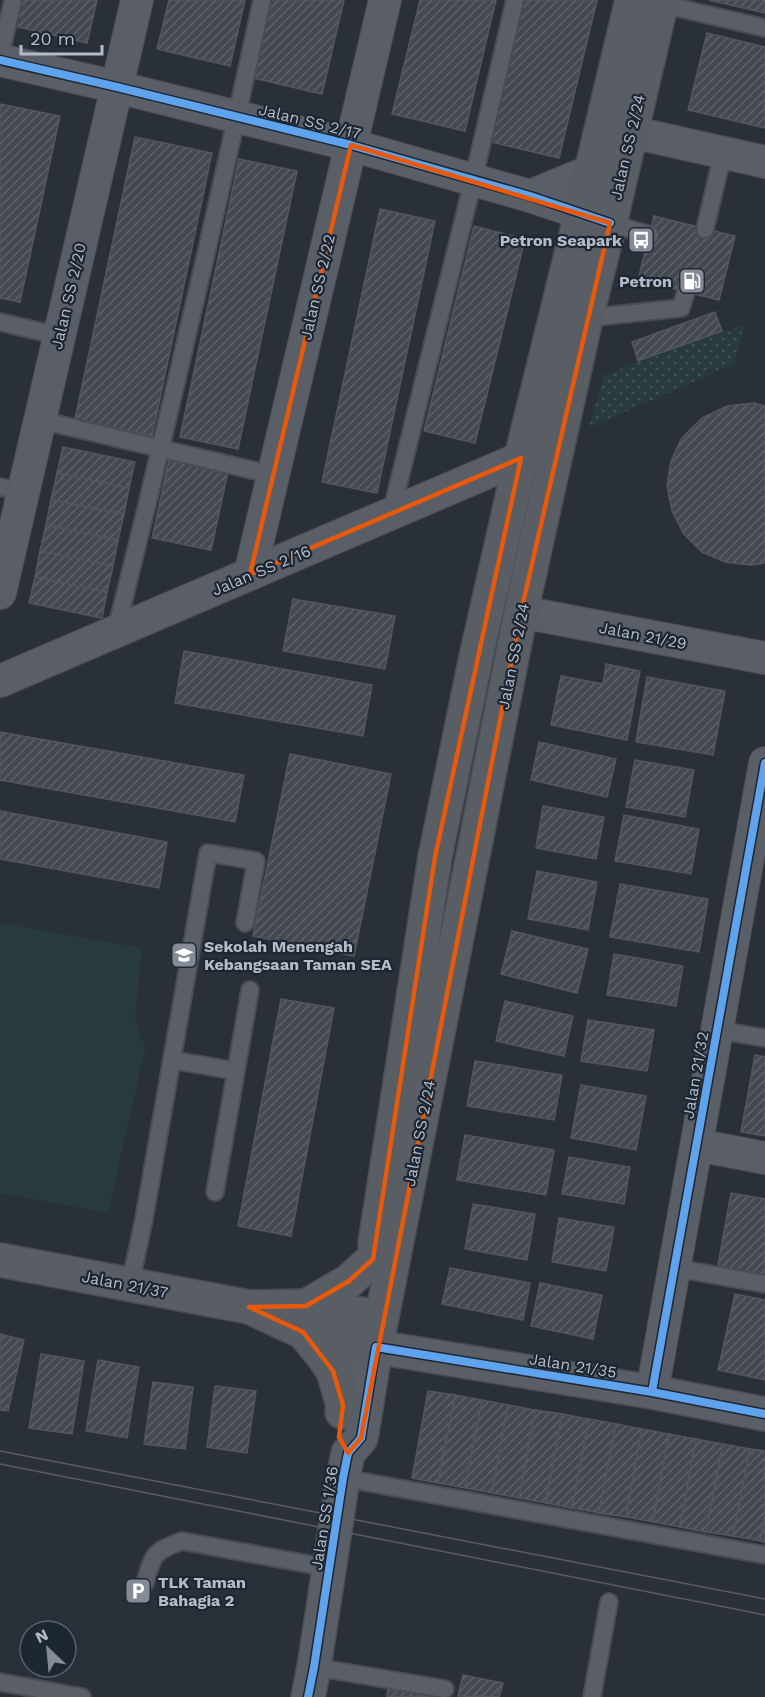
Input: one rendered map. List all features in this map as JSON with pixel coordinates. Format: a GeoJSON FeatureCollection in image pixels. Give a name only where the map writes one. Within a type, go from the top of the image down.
{"type":"FeatureCollection","features":[{"type":"Feature","properties":{"kind":"main road","name":"Jalan SS 2/24"},"geometry":{"type":"LineString","coordinates":[[368,1330],[373,1259],[435,857],[476,657],[521,458],[596,218],[631,132],[651,1]]}},
{"type":"Feature","properties":{"kind":"main road","name":"Jalan SS 2/24"},"geometry":{"type":"LineString","coordinates":[[368,1330],[586,318],[596,218],[591,171],[651,1]]}},
{"type":"Feature","properties":{"kind":"main road"},"geometry":{"type":"LineString","coordinates":[[476,657],[502,619],[509,614],[521,612]]}},
{"type":"Feature","properties":{"kind":"main road"},"geometry":{"type":"LineString","coordinates":[[343,1405],[333,1371],[305,1319],[373,1259]]}},
{"type":"Feature","properties":{"kind":"main road","name":"Jalan 21/37"},"geometry":{"type":"LineString","coordinates":[[0,1260],[368,1330]]}},
{"type":"Feature","properties":{"kind":"street","name":"Jalan SS 2/20"},"geometry":{"type":"LineString","coordinates":[[0,593],[12,489],[40,420],[137,0]]}},
{"type":"Feature","properties":{"kind":"street","name":"Jalan SS 2/22"},"geometry":{"type":"LineString","coordinates":[[250,574],[385,0]]}},
{"type":"Feature","properties":{"kind":"street","name":"Jalan SS 2/17"},"geometry":{"type":"LineString","coordinates":[[0,58],[351,145],[530,196],[596,218]]}},
{"type":"Feature","properties":{"kind":"street"},"geometry":{"type":"LineString","coordinates":[[631,132],[765,162]]}},
{"type":"Feature","properties":{"kind":"street"},"geometry":{"type":"LineString","coordinates":[[530,196],[591,171]]}},
{"type":"Feature","properties":{"kind":"street","name":"Jalan SS 2/16"},"geometry":{"type":"LineString","coordinates":[[0,681],[521,458]]}},
{"type":"Feature","properties":{"kind":"street","name":"Jalan 21/29"},"geometry":{"type":"LineString","coordinates":[[521,612],[765,658]]}},
{"type":"Feature","properties":{"kind":"street","name":"Jalan 21/32"},"geometry":{"type":"LineString","coordinates":[[652,1392],[717,1030],[753,905],[764,777]]}},
{"type":"Feature","properties":{"kind":"street"},"geometry":{"type":"LineString","coordinates":[[696,1145],[765,1158]]}},
{"type":"Feature","properties":{"kind":"street","name":"Jalan 21/35"},"geometry":{"type":"LineString","coordinates":[[368,1330],[652,1392],[765,1414]]}},
{"type":"Feature","properties":{"kind":"street","name":"Jalan SS 1/36"},"geometry":{"type":"LineString","coordinates":[[346,1466],[339,1437],[343,1405],[368,1330]]}},
{"type":"Feature","properties":{"kind":"street","name":"Jalan SS 1/36"},"geometry":{"type":"LineString","coordinates":[[311,1682],[346,1466],[361,1438],[368,1330]]}},
{"type":"Feature","properties":{"kind":"lane"},"geometry":{"type":"LineString","coordinates":[[0,58],[13,0]]}},
{"type":"Feature","properties":{"kind":"lane"},"geometry":{"type":"LineString","coordinates":[[116,631],[161,448],[262,0]]}},
{"type":"Feature","properties":{"kind":"lane"},"geometry":{"type":"LineString","coordinates":[[391,513],[515,0]]}},
{"type":"Feature","properties":{"kind":"lane"},"geometry":{"type":"LineString","coordinates":[[651,1],[765,28]]}},
{"type":"Feature","properties":{"kind":"lane"},"geometry":{"type":"LineString","coordinates":[[705,229],[723,153]]}},
{"type":"Feature","properties":{"kind":"lane"},"geometry":{"type":"LineString","coordinates":[[596,218],[650,235]]}},
{"type":"Feature","properties":{"kind":"lane"},"geometry":{"type":"LineString","coordinates":[[586,318],[681,308],[686,292]]}},
{"type":"Feature","properties":{"kind":"lane"},"geometry":{"type":"LineString","coordinates":[[0,322],[59,336]]}},
{"type":"Feature","properties":{"kind":"lane"},"geometry":{"type":"LineString","coordinates":[[40,420],[273,476]]}},
{"type":"Feature","properties":{"kind":"lane"},"geometry":{"type":"LineString","coordinates":[[130,1284],[144,1219],[208,853],[256,861],[245,922]]}},
{"type":"Feature","properties":{"kind":"lane"},"geometry":{"type":"LineString","coordinates":[[215,1192],[250,990]]}},
{"type":"Feature","properties":{"kind":"lane"},"geometry":{"type":"LineString","coordinates":[[717,1030],[765,1038]]}},
{"type":"Feature","properties":{"kind":"lane"},"geometry":{"type":"LineString","coordinates":[[172,1060],[236,1071]]}},
{"type":"Feature","properties":{"kind":"lane"},"geometry":{"type":"LineString","coordinates":[[675,1268],[765,1284]]}},
{"type":"Feature","properties":{"kind":"lane"},"geometry":{"type":"LineString","coordinates":[[346,1466],[765,1555]]}},
{"type":"Feature","properties":{"kind":"lane"},"geometry":{"type":"LineString","coordinates":[[145,1583],[152,1560],[162,1548],[182,1541],[330,1568]]}},
{"type":"Feature","properties":{"kind":"lane"},"geometry":{"type":"LineString","coordinates":[[592,1697],[609,1602]]}},
{"type":"Feature","properties":{"kind":"lane"},"geometry":{"type":"LineString","coordinates":[[0,1682],[82,1697]]}},
{"type":"Feature","properties":{"kind":"lane"},"geometry":{"type":"LineString","coordinates":[[311,1682],[445,1689]]}},
{"type":"Feature","properties":{"kind":"highlighted area"},"geometry":{"type":"Polygon","coordinates":[[[351,145],[610,223],[521,612],[361,1438],[348,1453],[339,1437],[343,1405],[333,1371],[303,1332],[249,1307],[306,1306],[349,1281],[373,1259],[435,857],[521,458],[250,574],[351,145]]]}},
{"type":"Feature","properties":{"kind":"green space"},"geometry":{"type":"Polygon","coordinates":[[[745,324],[734,364],[589,428],[604,375],[745,324]]]}},
{"type":"Feature","properties":{"kind":"green space"},"geometry":{"type":"Polygon","coordinates":[[[0,923],[142,948],[135,1018],[145,1049],[108,1213],[0,1193],[0,923]]]}},
{"type":"Feature","properties":{"kind":"building"},"geometry":{"type":"Polygon","coordinates":[[[20,0],[97,0],[87,43],[14,26],[20,0]]]}},
{"type":"Feature","properties":{"kind":"building"},"geometry":{"type":"Polygon","coordinates":[[[169,0],[245,0],[230,66],[157,49],[169,0]]]}},
{"type":"Feature","properties":{"kind":"building"},"geometry":{"type":"Polygon","coordinates":[[[268,0],[344,0],[322,94],[249,77],[268,0]]]}},
{"type":"Feature","properties":{"kind":"building"},"geometry":{"type":"Polygon","coordinates":[[[420,0],[496,0],[465,131],[392,114],[420,0]]]}},
{"type":"Feature","properties":{"kind":"building"},"geometry":{"type":"Polygon","coordinates":[[[521,0],[597,0],[559,158],[487,141],[521,0]]]}},
{"type":"Feature","properties":{"kind":"building"},"geometry":{"type":"Polygon","coordinates":[[[709,0],[765,0],[765,13],[709,0]]]}},
{"type":"Feature","properties":{"kind":"building"},"geometry":{"type":"Polygon","coordinates":[[[707,33],[765,47],[765,128],[688,110],[707,33]]]}},
{"type":"Feature","properties":{"kind":"building"},"geometry":{"type":"Polygon","coordinates":[[[0,104],[60,116],[20,302],[0,298],[0,104]]]}},
{"type":"Feature","properties":{"kind":"building"},"geometry":{"type":"Polygon","coordinates":[[[135,137],[212,153],[152,436],[75,419],[135,137]]]}},
{"type":"Feature","properties":{"kind":"building"},"geometry":{"type":"Polygon","coordinates":[[[239,159],[297,171],[238,449],[180,437],[239,159]]]}},
{"type":"Feature","properties":{"kind":"building"},"geometry":{"type":"Polygon","coordinates":[[[380,209],[435,221],[377,493],[322,482],[380,209]]]}},
{"type":"Feature","properties":{"kind":"building"},"geometry":{"type":"Polygon","coordinates":[[[654,216],[735,236],[719,300],[638,280],[654,216]]]}},
{"type":"Feature","properties":{"kind":"building"},"geometry":{"type":"Polygon","coordinates":[[[474,226],[525,239],[475,443],[424,431],[474,226]]]}},
{"type":"Feature","properties":{"kind":"building"},"geometry":{"type":"Polygon","coordinates":[[[715,312],[722,331],[638,361],[632,342],[715,312]]]}},
{"type":"Feature","properties":{"kind":"building"},"geometry":{"type":"Polygon","coordinates":[[[754,403],[765,406],[765,563],[751,565],[725,562],[702,552],[684,534],[672,511],[667,486],[671,461],[682,438],[702,418],[727,406],[754,403]]]}},
{"type":"Feature","properties":{"kind":"building"},"geometry":{"type":"Polygon","coordinates":[[[63,447],[135,462],[129,488],[57,473],[63,447]]]}},
{"type":"Feature","properties":{"kind":"building"},"geometry":{"type":"Polygon","coordinates":[[[169,460],[228,472],[211,550],[152,538],[169,460]]]}},
{"type":"Feature","properties":{"kind":"building"},"geometry":{"type":"Polygon","coordinates":[[[57,473],[129,488],[124,514],[51,500],[57,473]]]}},
{"type":"Feature","properties":{"kind":"building"},"geometry":{"type":"Polygon","coordinates":[[[51,500],[124,514],[118,540],[46,525],[51,500]]]}},
{"type":"Feature","properties":{"kind":"building"},"geometry":{"type":"Polygon","coordinates":[[[46,525],[118,540],[113,566],[40,551],[46,525]]]}},
{"type":"Feature","properties":{"kind":"building"},"geometry":{"type":"Polygon","coordinates":[[[40,551],[113,566],[107,592],[35,577],[40,551]]]}},
{"type":"Feature","properties":{"kind":"building"},"geometry":{"type":"Polygon","coordinates":[[[35,577],[107,592],[102,618],[29,603],[35,577]]]}},
{"type":"Feature","properties":{"kind":"building"},"geometry":{"type":"Polygon","coordinates":[[[293,599],[395,616],[385,669],[283,651],[293,599]]]}},
{"type":"Feature","properties":{"kind":"building"},"geometry":{"type":"Polygon","coordinates":[[[184,651],[372,685],[363,736],[175,703],[184,651]]]}},
{"type":"Feature","properties":{"kind":"building"},"geometry":{"type":"Polygon","coordinates":[[[606,664],[640,671],[627,740],[551,725],[561,676],[603,684],[606,664]]]}},
{"type":"Feature","properties":{"kind":"building"},"geometry":{"type":"Polygon","coordinates":[[[647,677],[725,691],[713,755],[636,742],[647,677]]]}},
{"type":"Feature","properties":{"kind":"building"},"geometry":{"type":"Polygon","coordinates":[[[0,732],[244,775],[235,822],[0,780],[0,732]]]}},
{"type":"Feature","properties":{"kind":"building"},"geometry":{"type":"Polygon","coordinates":[[[539,742],[616,759],[607,797],[531,780],[539,742]]]}},
{"type":"Feature","properties":{"kind":"building"},"geometry":{"type":"Polygon","coordinates":[[[290,754],[391,774],[354,956],[253,936],[290,754]]]}},
{"type":"Feature","properties":{"kind":"building"},"geometry":{"type":"Polygon","coordinates":[[[635,760],[694,770],[685,817],[626,807],[635,760]]]}},
{"type":"Feature","properties":{"kind":"building"},"geometry":{"type":"Polygon","coordinates":[[[543,806],[604,817],[596,859],[536,848],[543,806]]]}},
{"type":"Feature","properties":{"kind":"building"},"geometry":{"type":"Polygon","coordinates":[[[0,811],[167,842],[159,888],[0,859],[0,811]]]}},
{"type":"Feature","properties":{"kind":"building"},"geometry":{"type":"Polygon","coordinates":[[[624,815],[699,829],[691,874],[615,861],[624,815]]]}},
{"type":"Feature","properties":{"kind":"building"},"geometry":{"type":"Polygon","coordinates":[[[537,871],[597,882],[588,930],[528,919],[537,871]]]}},
{"type":"Feature","properties":{"kind":"building"},"geometry":{"type":"Polygon","coordinates":[[[620,884],[708,899],[699,952],[610,937],[620,884]]]}},
{"type":"Feature","properties":{"kind":"building"},"geometry":{"type":"Polygon","coordinates":[[[512,931],[588,949],[577,993],[501,974],[512,931]]]}},
{"type":"Feature","properties":{"kind":"building"},"geometry":{"type":"Polygon","coordinates":[[[614,954],[683,966],[676,1006],[607,995],[614,954]]]}},
{"type":"Feature","properties":{"kind":"building"},"geometry":{"type":"Polygon","coordinates":[[[281,999],[334,1008],[291,1236],[238,1226],[281,999]]]}},
{"type":"Feature","properties":{"kind":"building"},"geometry":{"type":"Polygon","coordinates":[[[505,1001],[573,1016],[564,1056],[496,1041],[505,1001]]]}},
{"type":"Feature","properties":{"kind":"building"},"geometry":{"type":"Polygon","coordinates":[[[588,1020],[654,1030],[647,1071],[581,1061],[588,1020]]]}},
{"type":"Feature","properties":{"kind":"building"},"geometry":{"type":"Polygon","coordinates":[[[755,1055],[765,1057],[765,1136],[741,1132],[755,1055]]]}},
{"type":"Feature","properties":{"kind":"building"},"geometry":{"type":"Polygon","coordinates":[[[475,1061],[562,1075],[554,1120],[467,1106],[475,1061]]]}},
{"type":"Feature","properties":{"kind":"building"},"geometry":{"type":"Polygon","coordinates":[[[581,1085],[646,1096],[636,1150],[571,1138],[581,1085]]]}},
{"type":"Feature","properties":{"kind":"building"},"geometry":{"type":"Polygon","coordinates":[[[465,1135],[554,1150],[546,1195],[457,1180],[465,1135]]]}},
{"type":"Feature","properties":{"kind":"building"},"geometry":{"type":"Polygon","coordinates":[[[569,1157],[630,1167],[624,1204],[562,1194],[569,1157]]]}},
{"type":"Feature","properties":{"kind":"building"},"geometry":{"type":"Polygon","coordinates":[[[731,1193],[765,1199],[765,1279],[717,1270],[731,1193]]]}},
{"type":"Feature","properties":{"kind":"building"},"geometry":{"type":"Polygon","coordinates":[[[473,1204],[535,1214],[527,1260],[465,1249],[473,1204]]]}},
{"type":"Feature","properties":{"kind":"building"},"geometry":{"type":"Polygon","coordinates":[[[559,1218],[614,1227],[606,1271],[552,1262],[559,1218]]]}},
{"type":"Feature","properties":{"kind":"building"},"geometry":{"type":"Polygon","coordinates":[[[450,1268],[530,1283],[523,1320],[442,1304],[450,1268]]]}},
{"type":"Feature","properties":{"kind":"building"},"geometry":{"type":"Polygon","coordinates":[[[540,1283],[602,1295],[593,1339],[531,1326],[540,1283]]]}},
{"type":"Feature","properties":{"kind":"building"},"geometry":{"type":"Polygon","coordinates":[[[735,1294],[765,1300],[765,1380],[718,1370],[735,1294]]]}},
{"type":"Feature","properties":{"kind":"building"},"geometry":{"type":"Polygon","coordinates":[[[0,1334],[24,1340],[8,1411],[0,1410],[0,1334]]]}},
{"type":"Feature","properties":{"kind":"building"},"geometry":{"type":"Polygon","coordinates":[[[41,1354],[84,1361],[72,1434],[29,1428],[41,1354]]]}},
{"type":"Feature","properties":{"kind":"building"},"geometry":{"type":"Polygon","coordinates":[[[98,1360],[139,1367],[127,1438],[86,1431],[98,1360]]]}},
{"type":"Feature","properties":{"kind":"building"},"geometry":{"type":"Polygon","coordinates":[[[153,1382],[193,1387],[185,1449],[144,1444],[153,1382]]]}},
{"type":"Feature","properties":{"kind":"building"},"geometry":{"type":"Polygon","coordinates":[[[215,1386],[256,1391],[247,1453],[207,1447],[215,1386]]]}},
{"type":"Feature","properties":{"kind":"building"},"geometry":{"type":"Polygon","coordinates":[[[428,1391],[455,1395],[438,1483],[412,1478],[428,1391]]]}},
{"type":"Feature","properties":{"kind":"building"},"geometry":{"type":"Polygon","coordinates":[[[455,1395],[482,1400],[465,1488],[438,1483],[455,1395]]]}},
{"type":"Feature","properties":{"kind":"building"},"geometry":{"type":"Polygon","coordinates":[[[482,1400],[508,1405],[492,1493],[465,1488],[482,1400]]]}},
{"type":"Feature","properties":{"kind":"building"},"geometry":{"type":"Polygon","coordinates":[[[508,1405],[535,1410],[519,1498],[492,1493],[508,1405]]]}},
{"type":"Feature","properties":{"kind":"building"},"geometry":{"type":"Polygon","coordinates":[[[535,1410],[562,1414],[546,1503],[519,1498],[535,1410]]]}},
{"type":"Feature","properties":{"kind":"building"},"geometry":{"type":"Polygon","coordinates":[[[562,1414],[589,1419],[572,1508],[546,1503],[562,1414]]]}},
{"type":"Feature","properties":{"kind":"building"},"geometry":{"type":"Polygon","coordinates":[[[589,1419],[616,1424],[599,1513],[572,1508],[589,1419]]]}},
{"type":"Feature","properties":{"kind":"building"},"geometry":{"type":"Polygon","coordinates":[[[616,1424],[642,1429],[626,1517],[599,1513],[616,1424]]]}},
{"type":"Feature","properties":{"kind":"building"},"geometry":{"type":"Polygon","coordinates":[[[642,1429],[669,1434],[653,1522],[626,1517],[642,1429]]]}},
{"type":"Feature","properties":{"kind":"building"},"geometry":{"type":"Polygon","coordinates":[[[669,1434],[696,1439],[680,1527],[653,1522],[669,1434]]]}},
{"type":"Feature","properties":{"kind":"building"},"geometry":{"type":"Polygon","coordinates":[[[696,1439],[723,1444],[706,1532],[680,1527],[696,1439]]]}},
{"type":"Feature","properties":{"kind":"building"},"geometry":{"type":"Polygon","coordinates":[[[723,1444],[750,1449],[733,1536],[706,1532],[723,1444]]]}},
{"type":"Feature","properties":{"kind":"building"},"geometry":{"type":"Polygon","coordinates":[[[750,1449],[765,1451],[765,1514],[760,1541],[733,1536],[750,1449]]]}},
{"type":"Feature","properties":{"kind":"building"},"geometry":{"type":"Polygon","coordinates":[[[765,1514],[765,1542],[760,1541],[765,1514]]]}},
{"type":"Feature","properties":{"kind":"building"},"geometry":{"type":"Polygon","coordinates":[[[463,1675],[503,1683],[499,1697],[458,1696],[463,1675]]]}},
{"type":"Feature","properties":{"kind":"building"},"geometry":{"type":"Polygon","coordinates":[[[388,1689],[431,1697],[387,1697],[388,1689]]]}},
{"type":"Feature","properties":{"kind":"tram line"},"geometry":{"type":"LineString","coordinates":[[0,1451],[765,1599]]}},
{"type":"Feature","properties":{"kind":"tram line"},"geometry":{"type":"LineString","coordinates":[[0,1464],[765,1615]]}},
{"type":"Feature","properties":{"kind":"cycle path"},"geometry":{"type":"LineString","coordinates":[[0,60],[351,145],[530,196],[610,223]]}},
{"type":"Feature","properties":{"kind":"cycle path"},"geometry":{"type":"LineString","coordinates":[[652,1392],[765,763]]}},
{"type":"Feature","properties":{"kind":"cycle path"},"geometry":{"type":"LineString","coordinates":[[308,1697],[343,1478],[348,1453],[361,1438],[376,1347],[652,1392],[765,1414]]}},
{"type":"Feature","properties":{"kind":"place","name":"Petron Seapark"},"geometry":{"type":"Point","coordinates":[641,240]}},
{"type":"Feature","properties":{"kind":"place","name":"Petron"},"geometry":{"type":"Point","coordinates":[692,281]}},
{"type":"Feature","properties":{"kind":"place","name":"Sekolah Menengah Kebangsaan Taman SEA"},"geometry":{"type":"Point","coordinates":[184,955]}},
{"type":"Feature","properties":{"kind":"place","name":"TLK Taman Bahagia 2"},"geometry":{"type":"Point","coordinates":[138,1591]}}]}
